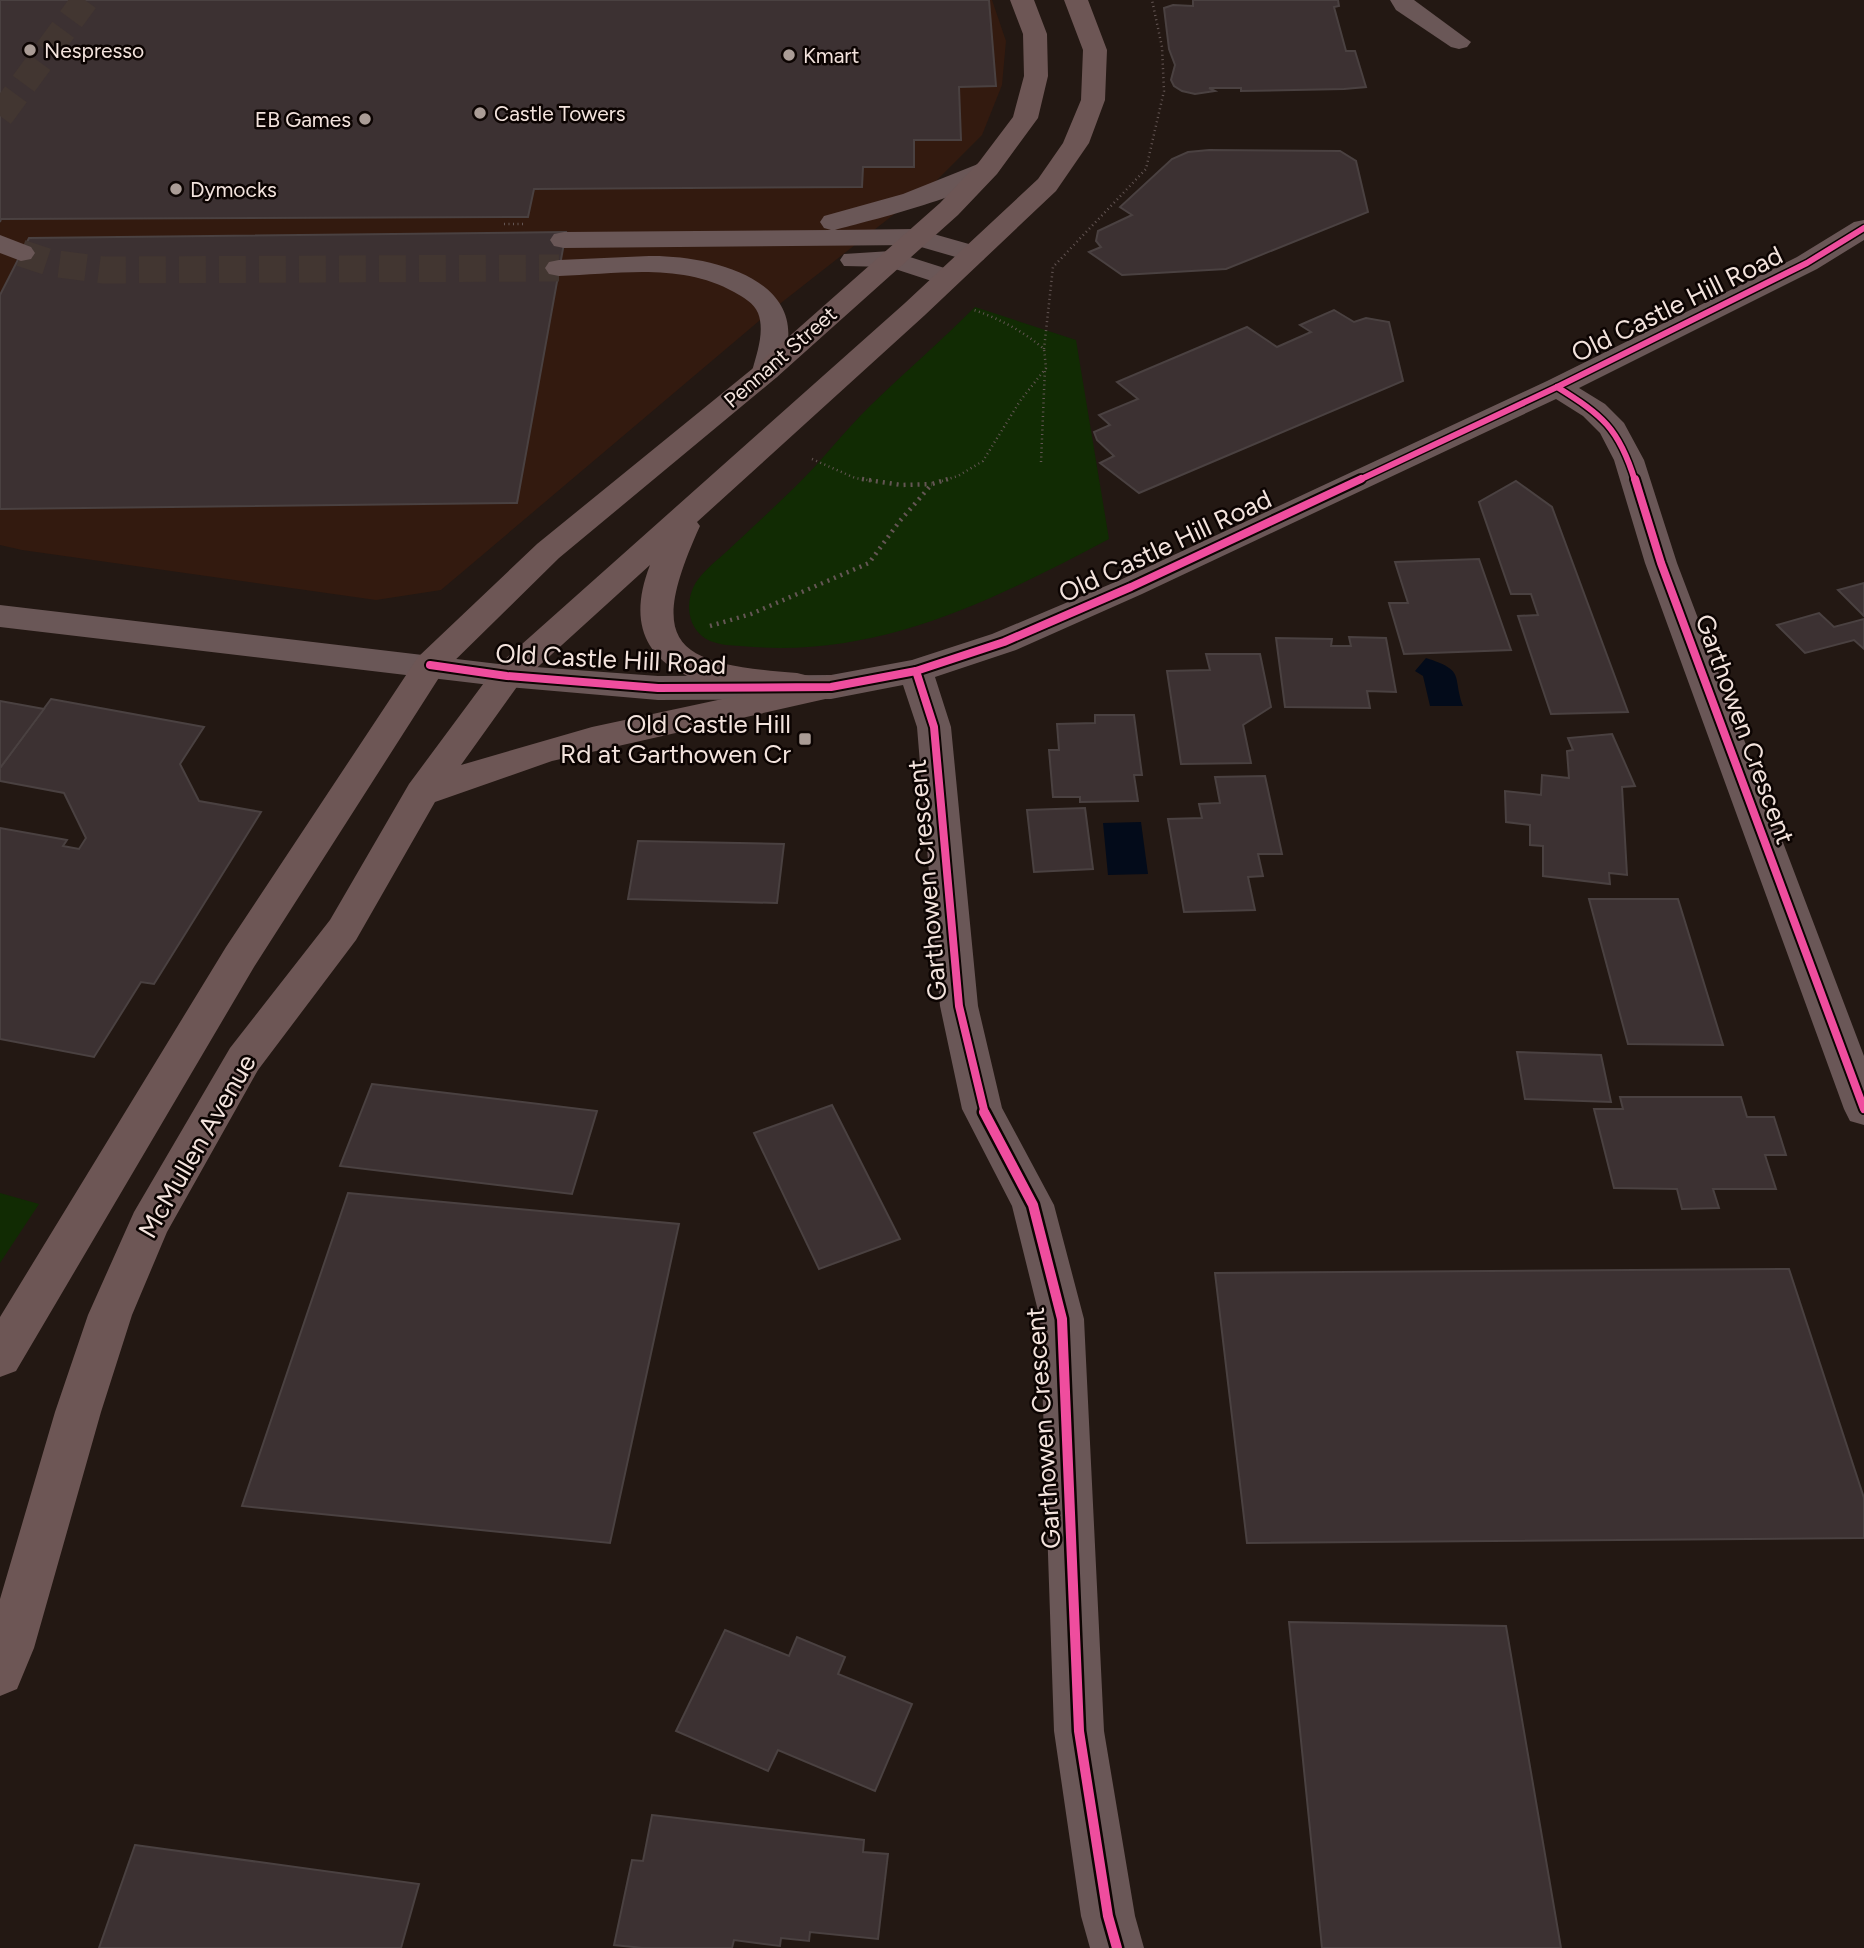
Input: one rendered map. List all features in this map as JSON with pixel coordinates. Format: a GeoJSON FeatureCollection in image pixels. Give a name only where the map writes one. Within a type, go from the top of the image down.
{"type":"FeatureCollection","features":[{"type":"Feature","properties":{"kind":"main road","name":"Pennant Street"},"geometry":{"type":"LineString","coordinates":[[430,665],[548,551],[766,371],[949,209],[988,168],[1025,118],[1036,76],[1035,34],[1021,0]]}},
{"type":"Feature","properties":{"kind":"main road"},"geometry":{"type":"LineString","coordinates":[[507,676],[688,514],[1046,185],[1080,132],[1093,100],[1094,50],[1076,0]]}},
{"type":"Feature","properties":{"kind":"main road"},"geometry":{"type":"LineString","coordinates":[[688,514],[660,582],[656,611],[661,636],[676,659],[721,678],[831,687]]}},
{"type":"Feature","properties":{"kind":"main road"},"geometry":{"type":"LineString","coordinates":[[0,1357],[240,957],[430,665]]}},
{"type":"Feature","properties":{"kind":"main road","name":"McMullen Avenue"},"geometry":{"type":"LineString","coordinates":[[0,1672],[10,1648],[78,1412],[110,1315],[149,1225],[244,1059],[343,930],[422,793],[507,676]]}},
{"type":"Feature","properties":{"kind":"main road"},"geometry":{"type":"LineString","coordinates":[[422,793],[512,761],[579,743],[831,687]]}},
{"type":"Feature","properties":{"kind":"street"},"geometry":{"type":"LineString","coordinates":[[1402,0],[1404,5],[1459,42]]}},
{"type":"Feature","properties":{"kind":"street"},"geometry":{"type":"LineString","coordinates":[[734,239],[807,228],[897,206],[951,187],[988,168]]}},
{"type":"Feature","properties":{"kind":"street","name":"Old Castle Hill Road"},"geometry":{"type":"LineString","coordinates":[[0,616],[507,676],[658,688],[831,687],[916,671],[1004,642],[1077,611],[1558,387],[1807,263],[1864,228]]}},
{"type":"Feature","properties":{"kind":"street"},"geometry":{"type":"LineString","coordinates":[[565,240],[916,237],[973,254]]}},
{"type":"Feature","properties":{"kind":"street"},"geometry":{"type":"LineString","coordinates":[[559,268],[891,259],[947,278]]}},
{"type":"Feature","properties":{"kind":"street"},"geometry":{"type":"LineString","coordinates":[[665,264],[724,276],[756,292],[772,310],[775,332],[766,371]]}},
{"type":"Feature","properties":{"kind":"street","name":"Garthowen Crescent"},"geometry":{"type":"LineString","coordinates":[[1558,387],[1594,410],[1613,429],[1629,460],[1661,563],[1864,1109]]}},
{"type":"Feature","properties":{"kind":"street","name":"Garthowen Crescent"},"geometry":{"type":"LineString","coordinates":[[916,671],[934,727],[959,1006],[982,1109],[1034,1205],[1062,1319],[1079,1731],[1108,1916],[1117,1948]]}},
{"type":"Feature","properties":{"kind":"path"},"geometry":{"type":"LineString","coordinates":[[1041,462],[1044,349],[1053,267],[1146,169],[1164,91],[1162,47],[1152,0]]}},
{"type":"Feature","properties":{"kind":"path"},"geometry":{"type":"LineString","coordinates":[[965,307],[1004,321],[1044,349]]}},
{"type":"Feature","properties":{"kind":"path"},"geometry":{"type":"LineString","coordinates":[[807,457],[855,478],[901,485],[932,484],[958,476],[983,461],[1020,401],[1045,368]]}},
{"type":"Feature","properties":{"kind":"path"},"geometry":{"type":"LineString","coordinates":[[707,627],[751,614],[869,563],[899,522],[932,484]]}},
{"type":"Feature","properties":{"kind":"shaded area"},"geometry":{"type":"Polygon","coordinates":[[[0,0],[992,0],[1006,41],[1002,85],[982,135],[934,183],[772,310],[441,590],[376,600],[0,545],[0,0]]]}},
{"type":"Feature","properties":{"kind":"green space"},"geometry":{"type":"Polygon","coordinates":[[[975,307],[1076,340],[1109,539],[982,601],[894,632],[849,642],[802,647],[726,645],[702,636],[691,620],[689,607],[693,588],[699,578],[805,477],[871,405],[975,307]]]}},
{"type":"Feature","properties":{"kind":"green space"},"geometry":{"type":"Polygon","coordinates":[[[0,1193],[39,1204],[0,1263],[0,1193]]]}},
{"type":"Feature","properties":{"kind":"water"},"geometry":{"type":"Polygon","coordinates":[[[1426,658],[1452,671],[1463,706],[1430,706],[1423,676],[1415,671],[1426,658]]]}},
{"type":"Feature","properties":{"kind":"water"},"geometry":{"type":"Polygon","coordinates":[[[1141,822],[1148,874],[1108,875],[1103,823],[1141,822]]]}},
{"type":"Feature","properties":{"kind":"building","name":"Castle Towers"},"geometry":{"type":"Polygon","coordinates":[[[0,0],[989,0],[996,86],[959,87],[961,140],[914,140],[914,167],[863,167],[862,187],[534,189],[528,217],[1,219],[0,222],[0,0]]]}},
{"type":"Feature","properties":{"kind":"building"},"geometry":{"type":"Polygon","coordinates":[[[1193,0],[1338,0],[1339,6],[1334,7],[1346,51],[1355,51],[1366,87],[1241,91],[1241,88],[1209,88],[1215,91],[1195,94],[1182,91],[1174,86],[1171,80],[1175,65],[1169,49],[1164,8],[1173,5],[1193,6],[1193,0]]]}},
{"type":"Feature","properties":{"kind":"building"},"geometry":{"type":"Polygon","coordinates":[[[1340,151],[1356,161],[1368,212],[1226,269],[1122,275],[1089,252],[1101,247],[1096,241],[1098,231],[1132,215],[1120,207],[1172,159],[1188,152],[1340,151]]]}},
{"type":"Feature","properties":{"kind":"building"},"geometry":{"type":"Polygon","coordinates":[[[566,232],[517,503],[0,509],[0,295],[29,238],[566,232]]]}},
{"type":"Feature","properties":{"kind":"building"},"geometry":{"type":"Polygon","coordinates":[[[1334,310],[1354,322],[1366,318],[1389,322],[1403,381],[1139,493],[1100,463],[1114,456],[1097,440],[1094,432],[1110,425],[1099,415],[1138,399],[1117,382],[1247,327],[1277,347],[1311,332],[1300,325],[1334,310]]]}},
{"type":"Feature","properties":{"kind":"building"},"geometry":{"type":"Polygon","coordinates":[[[1516,481],[1552,507],[1628,712],[1551,714],[1518,616],[1538,615],[1531,594],[1511,594],[1479,502],[1516,481]]]}},
{"type":"Feature","properties":{"kind":"building"},"geometry":{"type":"Polygon","coordinates":[[[1479,559],[1511,650],[1404,654],[1389,603],[1408,603],[1395,562],[1479,559]]]}},
{"type":"Feature","properties":{"kind":"building"},"geometry":{"type":"Polygon","coordinates":[[[1864,583],[1864,616],[1838,590],[1864,583]]]}},
{"type":"Feature","properties":{"kind":"building"},"geometry":{"type":"Polygon","coordinates":[[[1819,613],[1834,627],[1864,619],[1864,649],[1854,640],[1805,653],[1777,625],[1819,613]]]}},
{"type":"Feature","properties":{"kind":"building"},"geometry":{"type":"Polygon","coordinates":[[[1349,637],[1386,638],[1396,692],[1367,691],[1370,708],[1285,707],[1276,638],[1332,639],[1331,646],[1351,646],[1349,637]]]}},
{"type":"Feature","properties":{"kind":"building"},"geometry":{"type":"Polygon","coordinates":[[[1206,654],[1260,654],[1271,707],[1243,725],[1251,763],[1181,764],[1167,671],[1210,670],[1206,654]]]}},
{"type":"Feature","properties":{"kind":"building"},"geometry":{"type":"Polygon","coordinates":[[[51,699],[204,727],[180,764],[199,801],[261,812],[154,984],[141,982],[94,1057],[0,1039],[0,828],[67,840],[63,846],[79,849],[86,838],[64,793],[0,781],[0,768],[51,699]]]}},
{"type":"Feature","properties":{"kind":"building"},"geometry":{"type":"Polygon","coordinates":[[[0,701],[44,709],[0,768],[0,701]]]}},
{"type":"Feature","properties":{"kind":"building"},"geometry":{"type":"Polygon","coordinates":[[[1095,715],[1134,715],[1142,775],[1134,775],[1138,801],[1080,802],[1080,797],[1053,797],[1049,750],[1059,750],[1057,724],[1095,723],[1095,715]]]}},
{"type":"Feature","properties":{"kind":"building"},"geometry":{"type":"Polygon","coordinates":[[[1612,734],[1635,786],[1622,787],[1627,875],[1609,873],[1610,884],[1543,876],[1543,846],[1530,845],[1530,825],[1506,822],[1505,791],[1541,795],[1542,775],[1569,778],[1567,751],[1573,750],[1568,738],[1612,734]]]}},
{"type":"Feature","properties":{"kind":"building"},"geometry":{"type":"Polygon","coordinates":[[[1265,776],[1282,854],[1258,854],[1263,876],[1248,877],[1255,910],[1184,912],[1168,819],[1202,818],[1199,804],[1220,803],[1215,777],[1265,776]]]}},
{"type":"Feature","properties":{"kind":"building"},"geometry":{"type":"Polygon","coordinates":[[[1085,808],[1093,869],[1034,872],[1027,810],[1085,808]]]}},
{"type":"Feature","properties":{"kind":"building"},"geometry":{"type":"Polygon","coordinates":[[[638,841],[784,844],[777,903],[628,899],[638,841]]]}},
{"type":"Feature","properties":{"kind":"building"},"geometry":{"type":"Polygon","coordinates":[[[1589,899],[1678,899],[1723,1045],[1628,1044],[1589,899]]]}},
{"type":"Feature","properties":{"kind":"building"},"geometry":{"type":"Polygon","coordinates":[[[1517,1052],[1601,1055],[1611,1102],[1525,1099],[1517,1052]]]}},
{"type":"Feature","properties":{"kind":"building"},"geometry":{"type":"Polygon","coordinates":[[[372,1084],[597,1111],[572,1194],[340,1166],[372,1084]]]}},
{"type":"Feature","properties":{"kind":"building"},"geometry":{"type":"Polygon","coordinates":[[[1620,1097],[1741,1097],[1747,1117],[1774,1117],[1786,1155],[1765,1155],[1776,1189],[1713,1189],[1719,1208],[1682,1209],[1677,1189],[1614,1188],[1594,1109],[1623,1109],[1620,1097]]]}},
{"type":"Feature","properties":{"kind":"building"},"geometry":{"type":"Polygon","coordinates":[[[832,1105],[900,1239],[819,1269],[754,1133],[832,1105]]]}},
{"type":"Feature","properties":{"kind":"building"},"geometry":{"type":"Polygon","coordinates":[[[348,1193],[679,1224],[610,1543],[242,1506],[348,1193]]]}},
{"type":"Feature","properties":{"kind":"building"},"geometry":{"type":"Polygon","coordinates":[[[1789,1269],[1864,1498],[1864,1538],[1247,1543],[1215,1273],[1789,1269]]]}},
{"type":"Feature","properties":{"kind":"building"},"geometry":{"type":"Polygon","coordinates":[[[1289,1622],[1506,1626],[1561,1948],[1322,1948],[1289,1622]]]}},
{"type":"Feature","properties":{"kind":"building"},"geometry":{"type":"Polygon","coordinates":[[[725,1630],[789,1656],[797,1637],[845,1657],[838,1674],[912,1704],[875,1791],[778,1750],[768,1771],[676,1731],[725,1630]]]}},
{"type":"Feature","properties":{"kind":"building"},"geometry":{"type":"Polygon","coordinates":[[[652,1815],[864,1840],[863,1852],[888,1854],[878,1939],[810,1932],[809,1941],[781,1938],[780,1946],[734,1940],[732,1948],[643,1948],[614,1945],[632,1860],[643,1861],[652,1815]]]}},
{"type":"Feature","properties":{"kind":"building"},"geometry":{"type":"Polygon","coordinates":[[[135,1845],[419,1884],[401,1948],[99,1948],[135,1845]]]}},
{"type":"Feature","properties":{"kind":"tunnel"},"geometry":{"type":"LineString","coordinates":[[0,116],[85,0]]}},
{"type":"Feature","properties":{"kind":"tunnel"},"geometry":{"type":"LineString","coordinates":[[21,253],[51,263],[104,270],[559,268]]}},
{"type":"Feature","properties":{"kind":"cycle path"},"geometry":{"type":"LineString","coordinates":[[430,665],[507,676],[658,688],[831,687],[916,671],[1004,642],[1131,587],[1557,387],[1807,263],[1864,228]]}},
{"type":"Feature","properties":{"kind":"cycle path"},"geometry":{"type":"LineString","coordinates":[[1557,387],[1594,410],[1613,429],[1629,460],[1661,563],[1864,1109]]}},
{"type":"Feature","properties":{"kind":"cycle path"},"geometry":{"type":"LineString","coordinates":[[916,671],[934,727],[959,1006],[982,1109],[1033,1205],[1062,1319],[1079,1731],[1108,1916],[1117,1948]]}},
{"type":"Feature","properties":{"kind":"place","name":"Nespresso"},"geometry":{"type":"Point","coordinates":[30,50]}},
{"type":"Feature","properties":{"kind":"place","name":"Kmart"},"geometry":{"type":"Point","coordinates":[789,55]}},
{"type":"Feature","properties":{"kind":"place","name":"Castle Towers"},"geometry":{"type":"Point","coordinates":[480,113]}},
{"type":"Feature","properties":{"kind":"place","name":"EB Games"},"geometry":{"type":"Point","coordinates":[365,119]}},
{"type":"Feature","properties":{"kind":"place","name":"Dymocks"},"geometry":{"type":"Point","coordinates":[176,189]}},
{"type":"Feature","properties":{"kind":"place","name":"Old Castle Hill Rd at Garthowen Cr"},"geometry":{"type":"Point","coordinates":[805,739]}}]}
